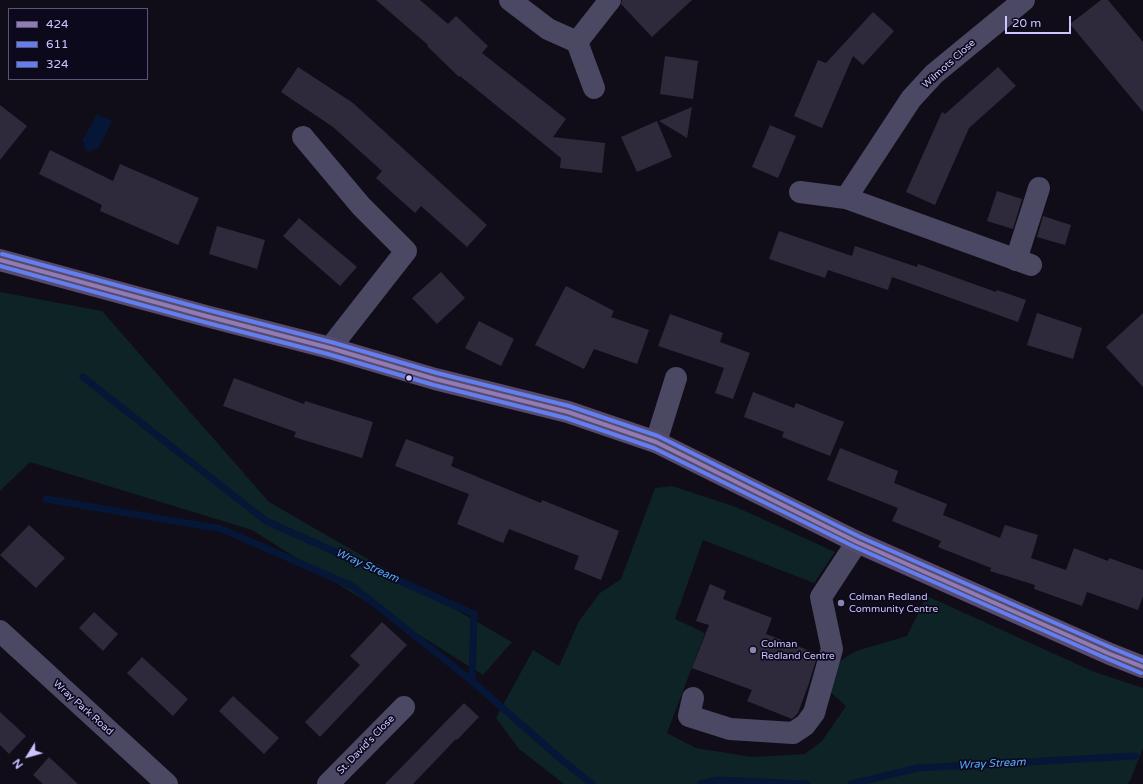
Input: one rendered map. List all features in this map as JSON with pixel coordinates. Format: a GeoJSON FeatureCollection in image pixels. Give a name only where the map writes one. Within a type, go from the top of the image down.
{"type":"FeatureCollection","features":[{"type":"Feature","properties":{"kind":"main road"},"geometry":{"type":"LineString","coordinates":[[0,260],[330,348],[436,379],[568,412],[656,442],[857,542],[1110,654],[1143,667]]}},
{"type":"Feature","properties":{"kind":"street"},"geometry":{"type":"LineString","coordinates":[[510,0],[548,29],[578,42],[594,88]]}},
{"type":"Feature","properties":{"kind":"street"},"geometry":{"type":"LineString","coordinates":[[578,42],[610,0]]}},
{"type":"Feature","properties":{"kind":"street","name":"Wilmots Close"},"geometry":{"type":"LineString","coordinates":[[846,198],[911,99],[934,74],[1024,0]]}},
{"type":"Feature","properties":{"kind":"street"},"geometry":{"type":"LineString","coordinates":[[303,136],[361,206],[406,250],[330,348]]}},
{"type":"Feature","properties":{"kind":"street"},"geometry":{"type":"LineString","coordinates":[[800,192],[846,198],[1024,262],[1039,188]]}},
{"type":"Feature","properties":{"kind":"street"},"geometry":{"type":"LineString","coordinates":[[656,442],[676,378]]}},
{"type":"Feature","properties":{"kind":"street"},"geometry":{"type":"LineString","coordinates":[[693,698],[689,716],[730,729],[793,733],[805,725],[814,712],[832,648],[822,597],[857,542]]}},
{"type":"Feature","properties":{"kind":"street","name":"Wray Park Road"},"geometry":{"type":"LineString","coordinates":[[0,631],[167,784]]}},
{"type":"Feature","properties":{"kind":"street","name":"St. David's Close"},"geometry":{"type":"LineString","coordinates":[[328,784],[404,707]]}},
{"type":"Feature","properties":{"kind":"green space"},"geometry":{"type":"Polygon","coordinates":[[[0,292],[102,311],[269,502],[512,642],[483,675],[252,530],[30,462],[0,491],[0,292]]]}},
{"type":"Feature","properties":{"kind":"green space"},"geometry":{"type":"Polygon","coordinates":[[[672,486],[736,507],[835,552],[814,583],[703,540],[675,619],[705,633],[667,733],[696,748],[752,757],[805,754],[822,741],[846,706],[827,689],[835,664],[856,651],[907,636],[927,596],[1092,671],[1143,688],[1143,748],[1130,781],[1127,784],[564,784],[519,749],[496,718],[533,650],[559,666],[579,621],[600,593],[621,579],[655,488],[672,486]]]}},
{"type":"Feature","properties":{"kind":"water"},"geometry":{"type":"Polygon","coordinates":[[[97,114],[112,121],[98,149],[94,148],[92,151],[88,152],[82,141],[97,114]]]}},
{"type":"Feature","properties":{"kind":"building"},"geometry":{"type":"Polygon","coordinates":[[[376,0],[420,0],[448,24],[456,16],[488,46],[482,53],[566,119],[553,137],[605,143],[602,173],[560,168],[561,158],[460,76],[459,77],[427,46],[428,45],[376,0]]]}},
{"type":"Feature","properties":{"kind":"building"},"geometry":{"type":"Polygon","coordinates":[[[622,0],[692,0],[652,37],[621,4],[622,0]]]}},
{"type":"Feature","properties":{"kind":"building"},"geometry":{"type":"Polygon","coordinates":[[[1101,0],[1108,0],[1143,42],[1143,112],[1070,24],[1101,0]]]}},
{"type":"Feature","properties":{"kind":"building"},"geometry":{"type":"Polygon","coordinates":[[[873,12],[894,31],[863,65],[853,56],[822,128],[794,116],[818,60],[826,63],[873,12]]]}},
{"type":"Feature","properties":{"kind":"building"},"geometry":{"type":"Polygon","coordinates":[[[665,56],[698,61],[693,99],[660,94],[665,56]]]}},
{"type":"Feature","properties":{"kind":"building"},"geometry":{"type":"Polygon","coordinates":[[[298,67],[353,103],[487,225],[467,247],[421,206],[415,213],[376,178],[382,171],[333,127],[281,92],[298,67]]]}},
{"type":"Feature","properties":{"kind":"building"},"geometry":{"type":"Polygon","coordinates":[[[998,67],[1016,86],[969,128],[935,205],[906,192],[942,112],[945,114],[998,67]]]}},
{"type":"Feature","properties":{"kind":"building"},"geometry":{"type":"Polygon","coordinates":[[[0,105],[27,126],[0,160],[0,105]]]}},
{"type":"Feature","properties":{"kind":"building"},"geometry":{"type":"Polygon","coordinates":[[[692,107],[687,138],[659,121],[692,107]]]}},
{"type":"Feature","properties":{"kind":"building"},"geometry":{"type":"Polygon","coordinates":[[[657,121],[672,157],[637,172],[621,137],[657,121]]]}},
{"type":"Feature","properties":{"kind":"building"},"geometry":{"type":"Polygon","coordinates":[[[770,125],[796,136],[778,178],[752,167],[770,125]]]}},
{"type":"Feature","properties":{"kind":"building"},"geometry":{"type":"Polygon","coordinates":[[[50,150],[113,181],[120,164],[199,198],[178,245],[100,211],[102,205],[39,174],[50,150]]]}},
{"type":"Feature","properties":{"kind":"building"},"geometry":{"type":"Polygon","coordinates":[[[997,191],[1022,199],[1013,229],[987,221],[997,191]]]}},
{"type":"Feature","properties":{"kind":"building"},"geometry":{"type":"Polygon","coordinates":[[[1043,216],[1071,225],[1065,245],[1037,237],[1043,216]]]}},
{"type":"Feature","properties":{"kind":"building"},"geometry":{"type":"Polygon","coordinates":[[[299,218],[357,267],[340,286],[283,236],[299,218]]]}},
{"type":"Feature","properties":{"kind":"building"},"geometry":{"type":"Polygon","coordinates":[[[217,226],[265,240],[257,269],[209,254],[217,226]]]}},
{"type":"Feature","properties":{"kind":"building"},"geometry":{"type":"Polygon","coordinates":[[[779,231],[852,256],[855,246],[917,267],[918,264],[996,292],[997,290],[1026,300],[1018,322],[892,277],[888,290],[828,270],[825,278],[769,259],[779,231]]]}},
{"type":"Feature","properties":{"kind":"building"},"geometry":{"type":"Polygon","coordinates":[[[441,272],[465,298],[437,324],[412,298],[441,272]]]}},
{"type":"Feature","properties":{"kind":"building"},"geometry":{"type":"Polygon","coordinates":[[[566,286],[614,311],[611,317],[649,330],[637,364],[594,349],[584,369],[535,345],[566,286]]]}},
{"type":"Feature","properties":{"kind":"building"},"geometry":{"type":"Polygon","coordinates":[[[1037,313],[1082,328],[1073,359],[1027,345],[1037,313]]]}},
{"type":"Feature","properties":{"kind":"building"},"geometry":{"type":"Polygon","coordinates":[[[1143,313],[1143,387],[1106,347],[1143,313]]]}},
{"type":"Feature","properties":{"kind":"building"},"geometry":{"type":"Polygon","coordinates":[[[670,314],[723,333],[720,342],[750,353],[733,399],[715,393],[724,368],[658,346],[670,314]]]}},
{"type":"Feature","properties":{"kind":"building"},"geometry":{"type":"Polygon","coordinates":[[[479,321],[514,339],[501,366],[465,348],[479,321]]]}},
{"type":"Feature","properties":{"kind":"building"},"geometry":{"type":"Polygon","coordinates":[[[234,378],[304,404],[305,401],[373,422],[362,458],[294,437],[296,432],[223,406],[234,378]]]}},
{"type":"Feature","properties":{"kind":"building"},"geometry":{"type":"Polygon","coordinates":[[[753,392],[794,408],[796,403],[844,422],[830,456],[782,437],[784,432],[744,417],[753,392]]]}},
{"type":"Feature","properties":{"kind":"building"},"geometry":{"type":"Polygon","coordinates":[[[406,439],[454,457],[451,466],[541,503],[542,500],[619,531],[601,580],[574,569],[579,556],[509,529],[503,543],[457,524],[469,494],[395,466],[406,439]]]}},
{"type":"Feature","properties":{"kind":"building"},"geometry":{"type":"Polygon","coordinates":[[[840,448],[898,471],[894,483],[947,504],[943,515],[1000,538],[1005,525],[1038,535],[1031,558],[1066,570],[1074,548],[1108,561],[1109,558],[1143,570],[1143,596],[1138,610],[1087,592],[1082,606],[1034,589],[1035,585],[990,571],[991,568],[938,547],[941,541],[892,521],[898,508],[827,480],[840,448]]]}},
{"type":"Feature","properties":{"kind":"building"},"geometry":{"type":"Polygon","coordinates":[[[29,525],[65,558],[36,588],[0,555],[29,525]]]}},
{"type":"Feature","properties":{"kind":"building","name":"Colman Redland Centre"},"geometry":{"type":"Polygon","coordinates":[[[710,584],[726,591],[723,599],[772,618],[766,634],[818,654],[798,713],[792,719],[747,701],[752,690],[692,668],[709,625],[696,621],[710,584]]]}},
{"type":"Feature","properties":{"kind":"building"},"geometry":{"type":"Polygon","coordinates":[[[94,612],[118,634],[103,651],[79,628],[94,612]]]}},
{"type":"Feature","properties":{"kind":"building"},"geometry":{"type":"Polygon","coordinates":[[[382,622],[407,645],[320,737],[305,722],[360,665],[350,656],[382,622]]]}},
{"type":"Feature","properties":{"kind":"building"},"geometry":{"type":"Polygon","coordinates":[[[142,657],[188,699],[173,716],[127,673],[142,657]]]}},
{"type":"Feature","properties":{"kind":"building"},"geometry":{"type":"Polygon","coordinates":[[[233,696],[279,738],[264,754],[219,711],[233,696]]]}},
{"type":"Feature","properties":{"kind":"building"},"geometry":{"type":"Polygon","coordinates":[[[464,703],[479,717],[457,740],[456,739],[413,784],[385,784],[464,703]]]}},
{"type":"Feature","properties":{"kind":"building"},"geometry":{"type":"Polygon","coordinates":[[[0,712],[26,736],[9,754],[0,745],[0,712]]]}},
{"type":"Feature","properties":{"kind":"building"},"geometry":{"type":"Polygon","coordinates":[[[49,757],[78,784],[43,784],[33,775],[49,757]]]}},
{"type":"Feature","properties":{"kind":"waterway","name":"Wray Stream"},"geometry":{"type":"LineString","coordinates":[[83,377],[266,521],[474,614],[472,681]]}},
{"type":"Feature","properties":{"kind":"waterway"},"geometry":{"type":"LineString","coordinates":[[46,499],[222,529],[352,586],[472,681],[562,760],[592,784]]}},
{"type":"Feature","properties":{"kind":"waterway","name":"Wray Stream"},"geometry":{"type":"LineString","coordinates":[[851,784],[918,768],[1135,756]]}},
{"type":"Feature","properties":{"kind":"waterway","name":"Wray Stream"},"geometry":{"type":"LineString","coordinates":[[701,784],[717,780],[807,784]]}},
{"type":"Feature","properties":{"kind":"transit line","name":"324"},"geometry":{"type":"LineString","coordinates":[[2,254],[331,342],[437,373],[569,406],[658,436],[860,537],[1143,661]]}},
{"type":"Feature","properties":{"kind":"transit line","name":"424"},"geometry":{"type":"LineString","coordinates":[[0,260],[330,348],[435,379],[568,412],[656,442],[857,542],[1110,654],[1143,667]]}},
{"type":"Feature","properties":{"kind":"transit line","name":"611"},"geometry":{"type":"LineString","coordinates":[[0,266],[204,322],[328,354],[434,385],[566,418],[654,448],[855,547],[1141,673]]}},
{"type":"Feature","properties":{"kind":"place","name":"Colman Redland Community Centre"},"geometry":{"type":"Point","coordinates":[841,603]}},
{"type":"Feature","properties":{"kind":"place","name":"Colman Redland Centre"},"geometry":{"type":"Point","coordinates":[753,650]}}]}
